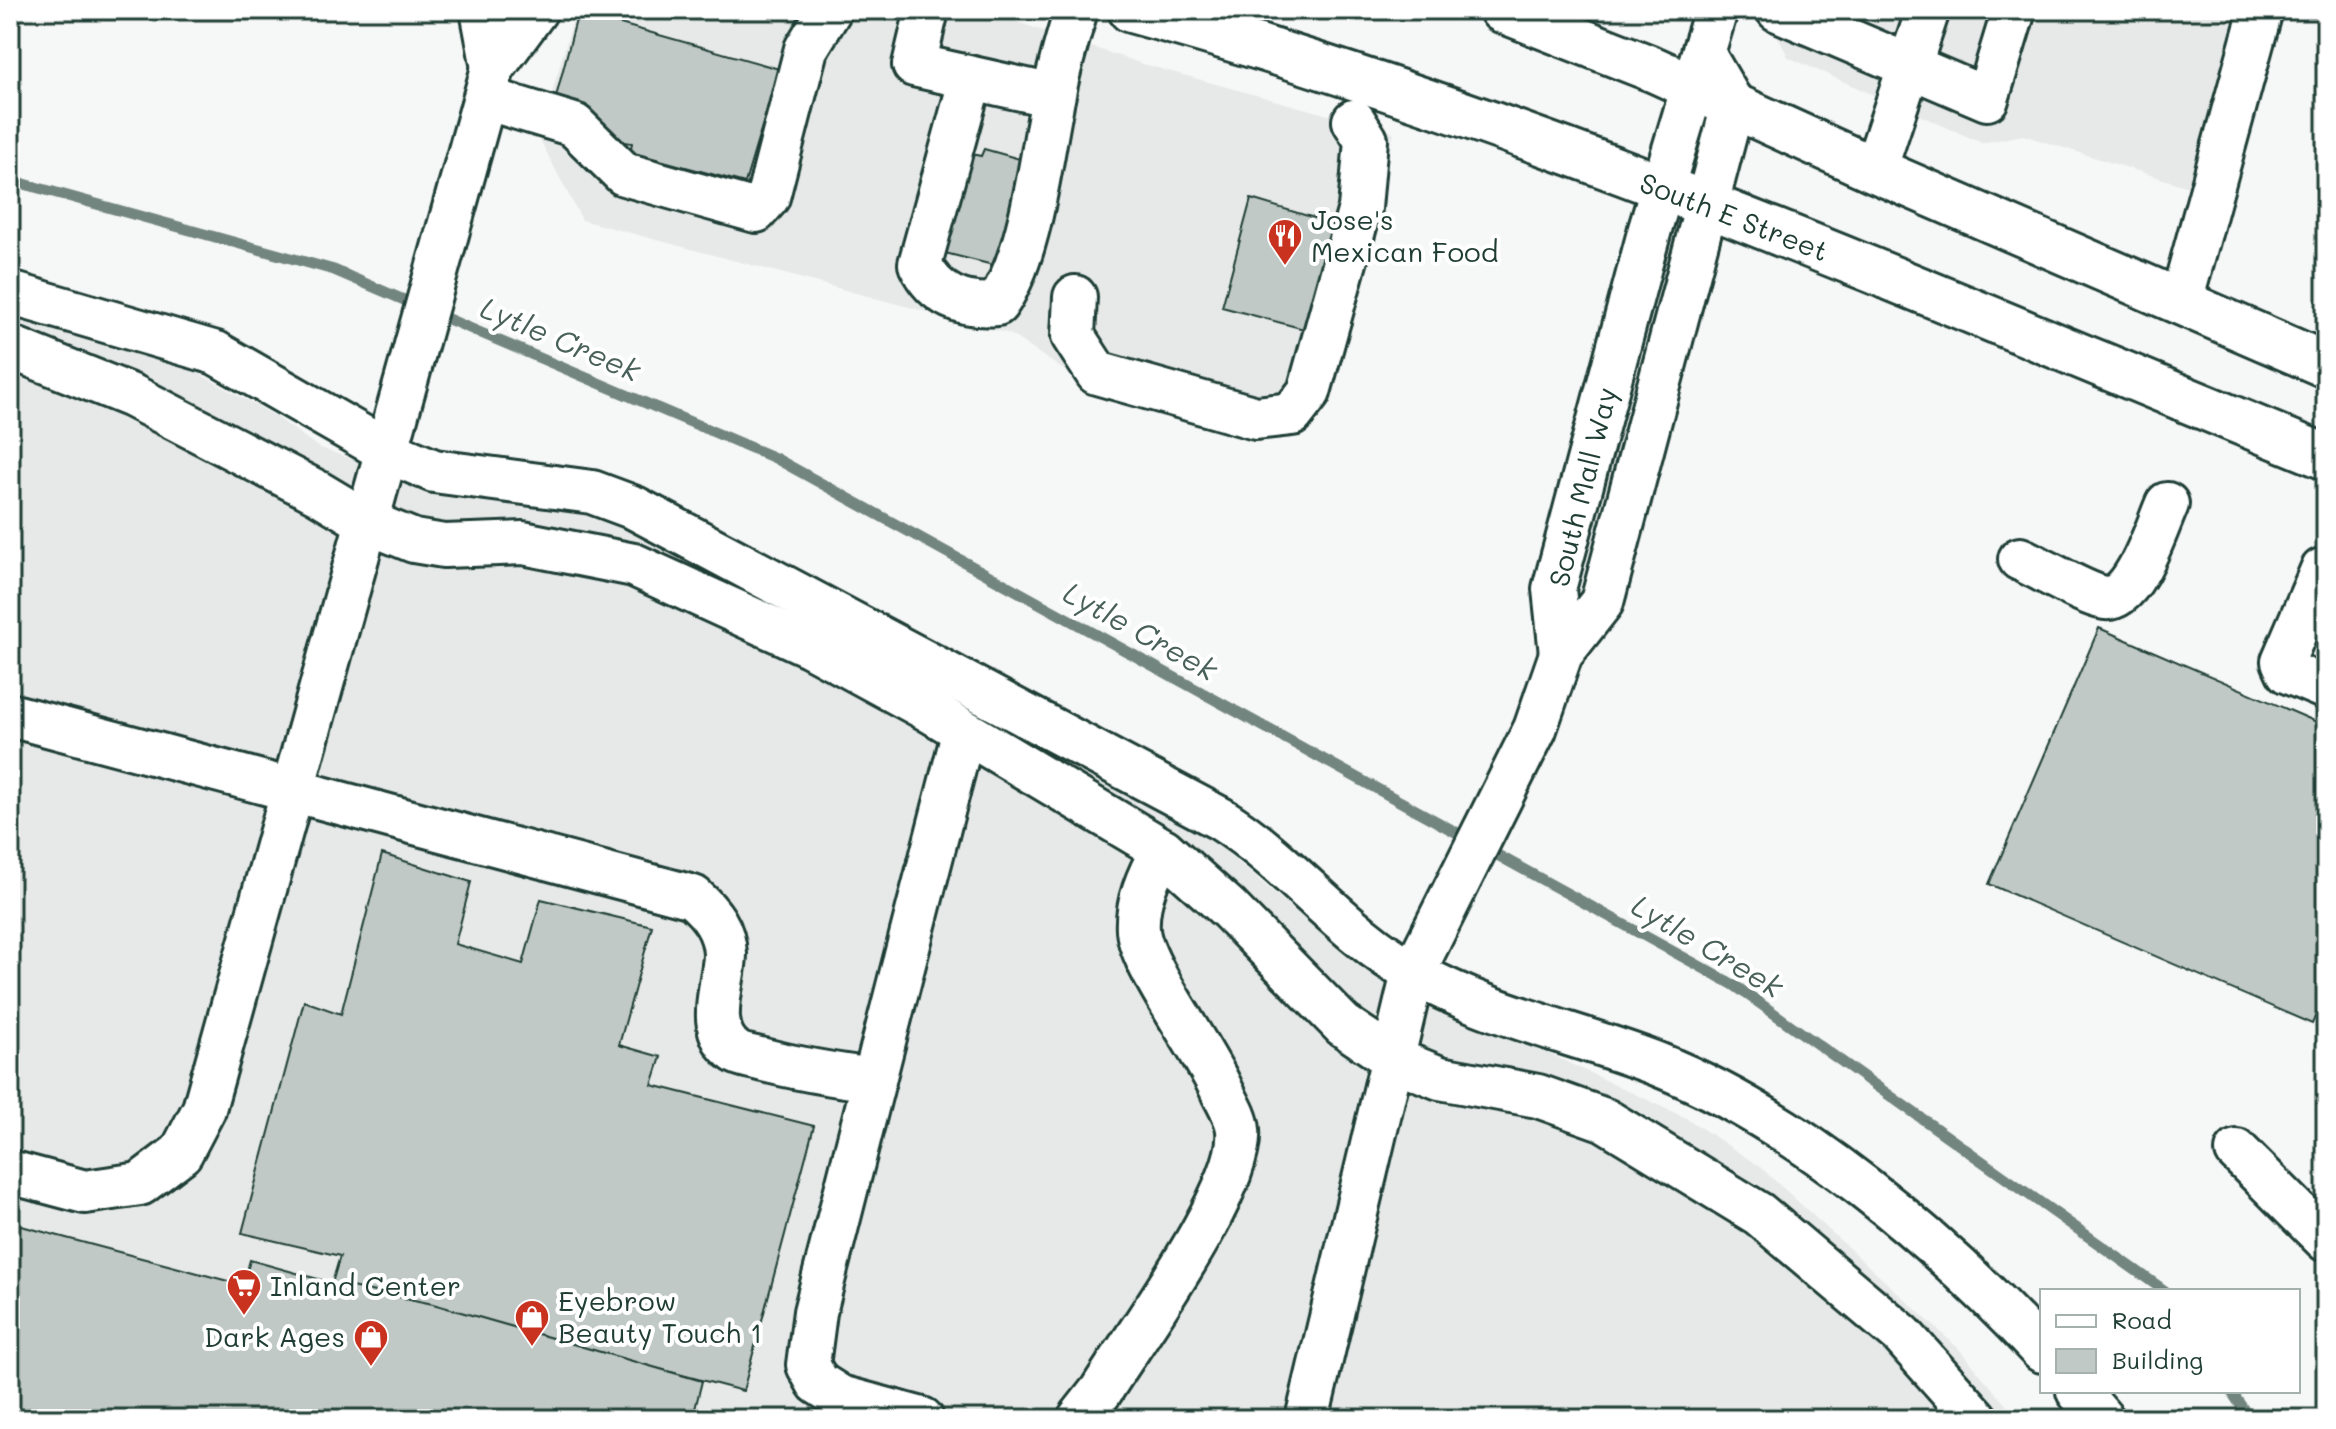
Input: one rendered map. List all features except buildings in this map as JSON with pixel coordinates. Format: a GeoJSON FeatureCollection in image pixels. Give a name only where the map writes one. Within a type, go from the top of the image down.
{"type":"FeatureCollection","features":[{"type":"Feature","properties":{"kind":"main road","name":"South E Street"},"geometry":{"type":"LineString","coordinates":[[1131,10],[1368,80],[1662,187],[2326,457]]}},
{"type":"Feature","properties":{"kind":"main road"},"geometry":{"type":"LineString","coordinates":[[1502,10],[1699,72],[1733,105],[1875,170],[2326,365]]}},
{"type":"Feature","properties":{"kind":"lane"},"geometry":{"type":"LineString","coordinates":[[482,10],[489,83]]}},
{"type":"Feature","properties":{"kind":"lane"},"geometry":{"type":"LineString","coordinates":[[10,1172],[85,1192],[140,1184],[181,1153],[204,1109],[489,83],[536,10]]}},
{"type":"Feature","properties":{"kind":"lane"},"geometry":{"type":"LineString","coordinates":[[489,83],[574,125],[624,174],[756,211],[768,197],[806,49],[830,10]]}},
{"type":"Feature","properties":{"kind":"lane"},"geometry":{"type":"LineString","coordinates":[[927,10],[914,65],[1053,96]]}},
{"type":"Feature","properties":{"kind":"lane"},"geometry":{"type":"LineString","coordinates":[[971,78],[920,264],[941,295],[978,306],[997,304],[1008,288],[1047,145],[1053,96],[1076,10]]}},
{"type":"Feature","properties":{"kind":"lane","name":"South Mall Way"},"geometry":{"type":"LineString","coordinates":[[1561,654],[1554,589],[1662,187],[1716,10]]}},
{"type":"Feature","properties":{"kind":"lane"},"geometry":{"type":"LineString","coordinates":[[1778,10],[1987,99],[2014,10]]}},
{"type":"Feature","properties":{"kind":"lane"},"geometry":{"type":"LineString","coordinates":[[1875,170],[1928,10]]}},
{"type":"Feature","properties":{"kind":"lane"},"geometry":{"type":"LineString","coordinates":[[2181,302],[2261,10]]}},
{"type":"Feature","properties":{"kind":"lane","name":"South Mall Way"},"geometry":{"type":"LineString","coordinates":[[1561,654],[1602,602],[1733,105]]}},
{"type":"Feature","properties":{"kind":"lane"},"geometry":{"type":"LineString","coordinates":[[1075,297],[1073,336],[1097,373],[1256,418],[1292,414],[1309,392],[1360,208],[1366,140],[1354,121]]}},
{"type":"Feature","properties":{"kind":"lane"},"geometry":{"type":"LineString","coordinates":[[10,293],[216,353],[390,439],[434,471],[592,492],[635,508],[1221,819],[1258,842],[1359,934],[1418,963],[1475,1002],[1659,1065],[1756,1114],[1856,1180],[2008,1314],[2040,1349]]}},
{"type":"Feature","properties":{"kind":"lane"},"geometry":{"type":"LineString","coordinates":[[10,347],[132,396],[317,492],[367,522],[414,541],[444,546],[523,543],[634,565],[782,630],[927,709],[963,734],[1163,850],[1229,909],[1343,1025],[1395,1060],[1440,1078],[1538,1096],[1605,1120],[1676,1160],[1759,1214],[1902,1335],[1977,1419]]}},
{"type":"Feature","properties":{"kind":"lane"},"geometry":{"type":"LineString","coordinates":[[1579,497],[1626,511]]}},
{"type":"Feature","properties":{"kind":"lane"},"geometry":{"type":"LineString","coordinates":[[2020,559],[2106,598],[2122,594],[2136,576],[2167,504]]}},
{"type":"Feature","properties":{"kind":"lane"},"geometry":{"type":"LineString","coordinates":[[2322,570],[2283,661],[2288,672],[2326,688]]}},
{"type":"Feature","properties":{"kind":"lane"},"geometry":{"type":"LineString","coordinates":[[1307,1419],[1418,963],[1535,729],[1561,654]]}},
{"type":"Feature","properties":{"kind":"lane"},"geometry":{"type":"LineString","coordinates":[[10,715],[693,897],[711,913],[721,934],[725,955],[717,1007],[723,1034],[736,1052],[800,1070],[874,1080]]}},
{"type":"Feature","properties":{"kind":"lane"},"geometry":{"type":"LineString","coordinates":[[922,1419],[840,1397],[818,1383],[808,1365],[815,1312],[963,734]]}},
{"type":"Feature","properties":{"kind":"lane"},"geometry":{"type":"LineString","coordinates":[[1079,1419],[1101,1391],[1218,1205],[1235,1161],[1238,1128],[1212,1067],[1150,963],[1138,931],[1139,911],[1149,872],[1163,850]]}},
{"type":"Feature","properties":{"kind":"lane"},"geometry":{"type":"LineString","coordinates":[[2237,1151],[2326,1240]]}},
{"type":"Feature","properties":{"kind":"lane"},"geometry":{"type":"LineString","coordinates":[[2080,1393],[2102,1419]]}},
{"type":"Feature","properties":{"kind":"shaded area"},"geometry":{"type":"Polygon","coordinates":[[[576,10],[981,10],[1143,64],[1394,133],[1321,409],[1271,439],[1098,393],[1010,334],[582,220],[539,138],[576,10]]]}},
{"type":"Feature","properties":{"kind":"shaded area"},"geometry":{"type":"Polygon","coordinates":[[[1737,10],[2238,10],[2192,188],[2023,135],[1982,143],[1788,57],[1774,28],[1737,10]]]}},
{"type":"Feature","properties":{"kind":"shaded area"},"geometry":{"type":"Polygon","coordinates":[[[10,308],[177,361],[275,416],[318,447],[431,488],[594,505],[1194,824],[1356,963],[1686,1118],[1759,1166],[1959,1349],[2018,1419],[10,1419],[10,308]]]}},
{"type":"Feature","properties":{"kind":"waterway","name":"Lytle Creek"},"geometry":{"type":"LineString","coordinates":[[10,180],[334,270],[418,306]]}},
{"type":"Feature","properties":{"kind":"waterway","name":"Lytle Creek"},"geometry":{"type":"LineString","coordinates":[[434,313],[775,458],[1734,985],[2162,1289]]}},
{"type":"Feature","properties":{"kind":"waterway","name":"Lytle Creek"},"geometry":{"type":"LineString","coordinates":[[2232,1393],[2250,1419]]}},
{"type":"Feature","properties":{"kind":"place","name":"Jose's Mexican Food"},"geometry":{"type":"Point","coordinates":[1285,267]}},
{"type":"Feature","properties":{"kind":"place","name":"Inland Center"},"geometry":{"type":"Point","coordinates":[244,1317]}},
{"type":"Feature","properties":{"kind":"place","name":"Eyebrow Beauty Touch 1"},"geometry":{"type":"Point","coordinates":[532,1348]}},
{"type":"Feature","properties":{"kind":"place","name":"Dark Ages"},"geometry":{"type":"Point","coordinates":[371,1368]}}]}
